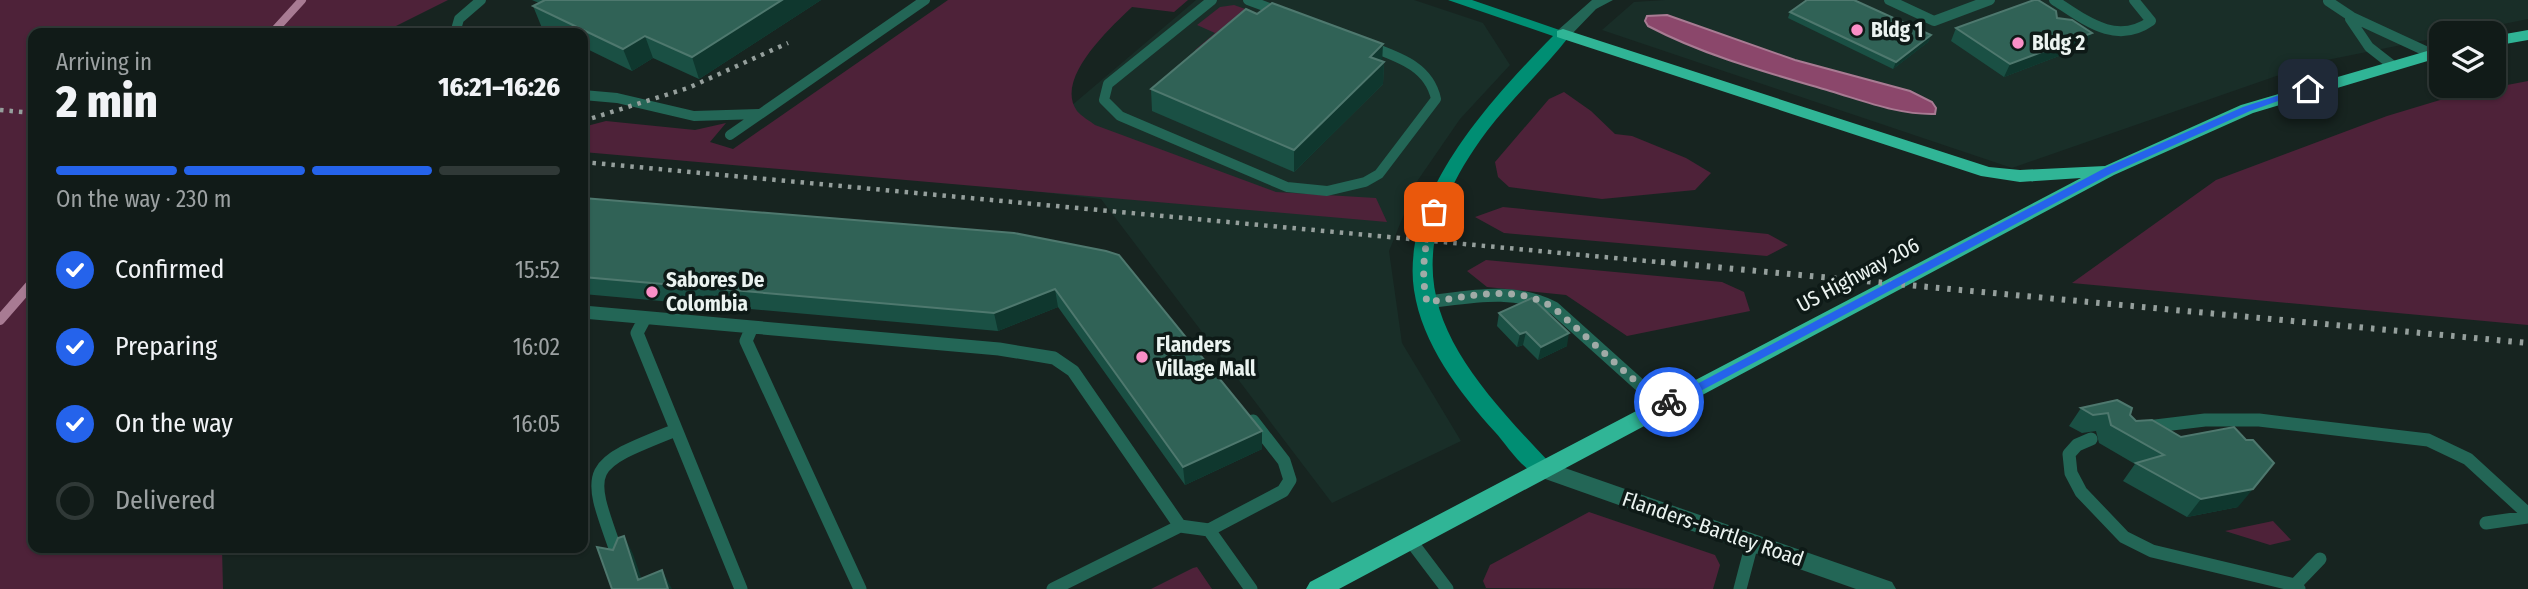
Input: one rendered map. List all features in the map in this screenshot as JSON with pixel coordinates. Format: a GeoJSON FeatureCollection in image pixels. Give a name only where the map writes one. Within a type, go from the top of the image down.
{"type":"FeatureCollection","features":[{"type":"Feature","properties":{"kind":"highway"},"geometry":{"type":"LineString","coordinates":[[1563,34],[1987,172],[2026,176],[2108,171]]}},
{"type":"Feature","properties":{"kind":"highway"},"geometry":{"type":"LineString","coordinates":[[2506,39],[2528,35]]}},
{"type":"Feature","properties":{"kind":"highway","name":"US Highway 206"},"geometry":{"type":"LineString","coordinates":[[1318,589],[2108,171],[2247,109],[2429,55]]}},
{"type":"Feature","properties":{"kind":"main road"},"geometry":{"type":"LineString","coordinates":[[1456,0],[1563,34],[1482,126],[1451,172],[1434,212],[1425,251],[1424,288],[1427,302],[1434,327],[1458,372],[1492,415],[1542,469]]}},
{"type":"Feature","properties":{"kind":"street"},"geometry":{"type":"LineString","coordinates":[[1563,34],[1591,6],[1605,0]]}},
{"type":"Feature","properties":{"kind":"street","name":"Flanders-Bartley Road"},"geometry":{"type":"LineString","coordinates":[[1542,469],[1884,589]]}},
{"type":"Feature","properties":{"kind":"lane"},"geometry":{"type":"LineString","coordinates":[[456,28],[459,19],[481,0]]}},
{"type":"Feature","properties":{"kind":"lane"},"geometry":{"type":"LineString","coordinates":[[730,135],[925,0]]}},
{"type":"Feature","properties":{"kind":"lane"},"geometry":{"type":"LineString","coordinates":[[1212,0],[1108,84],[1104,100],[1120,116],[1287,187],[1327,191],[1365,182],[1389,163],[1436,99],[1433,84],[1423,72],[1363,44]]}},
{"type":"Feature","properties":{"kind":"lane"},"geometry":{"type":"LineString","coordinates":[[1248,0],[1290,16]]}},
{"type":"Feature","properties":{"kind":"lane"},"geometry":{"type":"LineString","coordinates":[[1889,0],[1934,21],[1990,0]]}},
{"type":"Feature","properties":{"kind":"lane"},"geometry":{"type":"LineString","coordinates":[[2054,0],[2105,30],[2120,34],[2151,20],[2134,0]]}},
{"type":"Feature","properties":{"kind":"lane"},"geometry":{"type":"LineString","coordinates":[[2328,1],[2350,19],[2369,47],[2392,65]]}},
{"type":"Feature","properties":{"kind":"lane"},"geometry":{"type":"LineString","coordinates":[[2350,19],[2429,49]]}},
{"type":"Feature","properties":{"kind":"lane"},"geometry":{"type":"LineString","coordinates":[[588,95],[617,98],[694,116],[760,114]]}},
{"type":"Feature","properties":{"kind":"lane"},"geometry":{"type":"LineString","coordinates":[[1427,302],[1501,293],[1537,297],[1554,308],[1662,405]]}},
{"type":"Feature","properties":{"kind":"lane"},"geometry":{"type":"LineString","coordinates":[[588,312],[999,349],[1062,362],[1073,371],[1180,526]]}},
{"type":"Feature","properties":{"kind":"lane"},"geometry":{"type":"LineString","coordinates":[[645,318],[637,333],[741,589]]}},
{"type":"Feature","properties":{"kind":"lane"},"geometry":{"type":"LineString","coordinates":[[752,327],[746,341],[860,589]]}},
{"type":"Feature","properties":{"kind":"lane"},"geometry":{"type":"LineString","coordinates":[[1053,589],[1180,526],[1209,530],[1283,491],[1290,480],[1284,461],[1245,411]]}},
{"type":"Feature","properties":{"kind":"lane"},"geometry":{"type":"LineString","coordinates":[[2127,431],[2186,420],[2232,418],[2306,424],[2428,440],[2462,454],[2477,465],[2528,515]]}},
{"type":"Feature","properties":{"kind":"lane"},"geometry":{"type":"LineString","coordinates":[[619,559],[597,490],[598,473],[612,457],[676,429]]}},
{"type":"Feature","properties":{"kind":"lane"},"geometry":{"type":"LineString","coordinates":[[2091,439],[2077,446],[2069,454],[2071,473],[2088,502],[2124,537],[2152,551],[2297,587],[2320,559]]}},
{"type":"Feature","properties":{"kind":"lane"},"geometry":{"type":"LineString","coordinates":[[2486,523],[2528,515]]}},
{"type":"Feature","properties":{"kind":"lane"},"geometry":{"type":"LineString","coordinates":[[1209,530],[1251,589]]}},
{"type":"Feature","properties":{"kind":"lane"},"geometry":{"type":"LineString","coordinates":[[1410,540],[1447,589]]}},
{"type":"Feature","properties":{"kind":"lane"},"geometry":{"type":"LineString","coordinates":[[1740,589],[1752,543]]}},
{"type":"Feature","properties":{"kind":"shaded area"},"geometry":{"type":"Polygon","coordinates":[[[0,0],[448,0],[392,28],[28,28],[28,553],[222,553],[223,589],[0,589],[0,0]]]}},
{"type":"Feature","properties":{"kind":"shaded area"},"geometry":{"type":"Polygon","coordinates":[[[948,0],[1188,0],[1174,12],[1132,7],[1111,28],[1078,70],[1072,98],[1077,111],[1095,125],[1276,192],[1376,198],[1387,222],[588,152],[588,126],[606,121],[695,130],[726,123],[710,142],[733,149],[948,0]]]}},
{"type":"Feature","properties":{"kind":"shaded area"},"geometry":{"type":"Polygon","coordinates":[[[1196,0],[1414,0],[1483,23],[1510,65],[1460,119],[1418,180],[1389,251],[1402,343],[1461,441],[1332,503],[1101,199],[978,185],[1196,0]]]}},
{"type":"Feature","properties":{"kind":"shaded area"},"geometry":{"type":"Polygon","coordinates":[[[2528,0],[2528,19],[2506,23],[2506,21],[2429,21],[2429,39],[2317,62],[2012,168],[1602,30],[1634,2],[2528,0]]]}},
{"type":"Feature","properties":{"kind":"shaded area"},"geometry":{"type":"Polygon","coordinates":[[[1234,5],[1268,17],[1214,58],[1195,50],[1215,33],[1197,25],[1220,7],[1234,5]]]}},
{"type":"Feature","properties":{"kind":"shaded area"},"geometry":{"type":"Polygon","coordinates":[[[1667,15],[1795,60],[1910,91],[1932,102],[1936,108],[1935,114],[1882,107],[1761,70],[1670,37],[1648,26],[1645,21],[1647,16],[1667,15]]]}},
{"type":"Feature","properties":{"kind":"shaded area"},"geometry":{"type":"Polygon","coordinates":[[[2528,81],[2528,325],[2072,283],[2216,180],[2387,116],[2447,98],[2506,98],[2506,85],[2528,81]]]}},
{"type":"Feature","properties":{"kind":"shaded area"},"geometry":{"type":"Polygon","coordinates":[[[1564,92],[1591,111],[1615,134],[1632,136],[1686,158],[1711,173],[1695,190],[1602,199],[1509,187],[1498,177],[1495,162],[1549,99],[1564,92]]]}},
{"type":"Feature","properties":{"kind":"shaded area"},"geometry":{"type":"Polygon","coordinates":[[[1503,207],[1768,234],[1788,245],[1767,256],[1504,233],[1475,217],[1503,207]]]}},
{"type":"Feature","properties":{"kind":"shaded area"},"geometry":{"type":"Polygon","coordinates":[[[1486,260],[1722,282],[1744,292],[1750,311],[1627,336],[1566,295],[1487,287],[1467,271],[1486,260]]]}},
{"type":"Feature","properties":{"kind":"shaded area"},"geometry":{"type":"Polygon","coordinates":[[[1589,512],[1715,555],[1720,565],[1713,589],[1486,588],[1483,581],[1490,565],[1589,512]]]}},
{"type":"Feature","properties":{"kind":"shaded area"},"geometry":{"type":"Polygon","coordinates":[[[2273,521],[2291,540],[2270,545],[2225,531],[2273,521]]]}},
{"type":"Feature","properties":{"kind":"shaded area"},"geometry":{"type":"Polygon","coordinates":[[[1197,567],[1212,589],[1151,589],[1193,568],[1197,567]]]}},
{"type":"Feature","properties":{"kind":"building"},"geometry":{"type":"Polygon","coordinates":[[[545,0],[782,0],[692,57],[645,36],[623,49],[588,32],[588,28],[579,28],[533,6],[545,0]]]}},
{"type":"Feature","properties":{"kind":"building","name":"Bldg 1"},"geometry":{"type":"Polygon","coordinates":[[[1807,0],[1854,0],[1931,35],[1896,62],[1790,12],[1807,0]]]}},
{"type":"Feature","properties":{"kind":"building","name":"Bldg 2"},"geometry":{"type":"Polygon","coordinates":[[[2034,0],[2056,11],[2057,18],[2072,20],[2092,33],[2010,64],[1956,28],[2034,0]]]}},
{"type":"Feature","properties":{"kind":"building"},"geometry":{"type":"Polygon","coordinates":[[[1272,3],[1383,44],[1370,57],[1384,62],[1294,150],[1151,89],[1246,9],[1257,14],[1272,3]]]}},
{"type":"Feature","properties":{"kind":"building","name":"Flanders Village Mall"},"geometry":{"type":"Polygon","coordinates":[[[588,198],[1014,233],[1119,255],[1262,431],[1183,467],[1055,289],[994,313],[588,277],[588,198]]]}},
{"type":"Feature","properties":{"kind":"building"},"geometry":{"type":"Polygon","coordinates":[[[1532,298],[1569,333],[1541,347],[1526,332],[1520,334],[1499,313],[1532,298]]]}},
{"type":"Feature","properties":{"kind":"building"},"geometry":{"type":"Polygon","coordinates":[[[2117,400],[2132,408],[2130,415],[2136,421],[2152,420],[2181,437],[2234,427],[2246,440],[2253,440],[2274,463],[2253,489],[2201,499],[2136,463],[2164,455],[2111,425],[2108,413],[2093,415],[2081,408],[2117,400]]]}},
{"type":"Feature","properties":{"kind":"building"},"geometry":{"type":"Polygon","coordinates":[[[624,536],[638,580],[662,570],[668,589],[612,589],[597,547],[613,550],[618,538],[624,536]]]}},
{"type":"Feature","properties":{"kind":"waterway"},"geometry":{"type":"LineString","coordinates":[[277,28],[302,0]]}},
{"type":"Feature","properties":{"kind":"waterway"},"geometry":{"type":"LineString","coordinates":[[0,320],[28,288]]}},
{"type":"Feature","properties":{"kind":"railway"},"geometry":{"type":"LineString","coordinates":[[588,119],[688,88],[788,43]]}},
{"type":"Feature","properties":{"kind":"railway"},"geometry":{"type":"LineString","coordinates":[[0,110],[28,113]]}},
{"type":"Feature","properties":{"kind":"railway"},"geometry":{"type":"LineString","coordinates":[[588,162],[1679,264]]}},
{"type":"Feature","properties":{"kind":"railway"},"geometry":{"type":"LineString","coordinates":[[1661,262],[2528,343]]}},
{"type":"Feature","properties":{"kind":"way so far"},"geometry":{"type":"LineString","coordinates":[[1434,212],[1425,251],[1424,288],[1427,302],[1501,293],[1537,297],[1554,308],[1662,405],[1669,402]]}},
{"type":"Feature","properties":{"kind":"place","name":"Bldg 1"},"geometry":{"type":"Point","coordinates":[1857,30]}},
{"type":"Feature","properties":{"kind":"place","name":"Bldg 2"},"geometry":{"type":"Point","coordinates":[2018,43]}},
{"type":"Feature","properties":{"kind":"place","name":"Sabores De Colombia"},"geometry":{"type":"Point","coordinates":[652,292]}},
{"type":"Feature","properties":{"kind":"place","name":"Flanders Village Mall"},"geometry":{"type":"Point","coordinates":[1142,357]}},
{"type":"Feature","properties":{"kind":"route"},"geometry":{"type":"LineString","coordinates":[[1669,402],[2108,171],[2183,135],[2247,109],[2308,89]]}}]}
